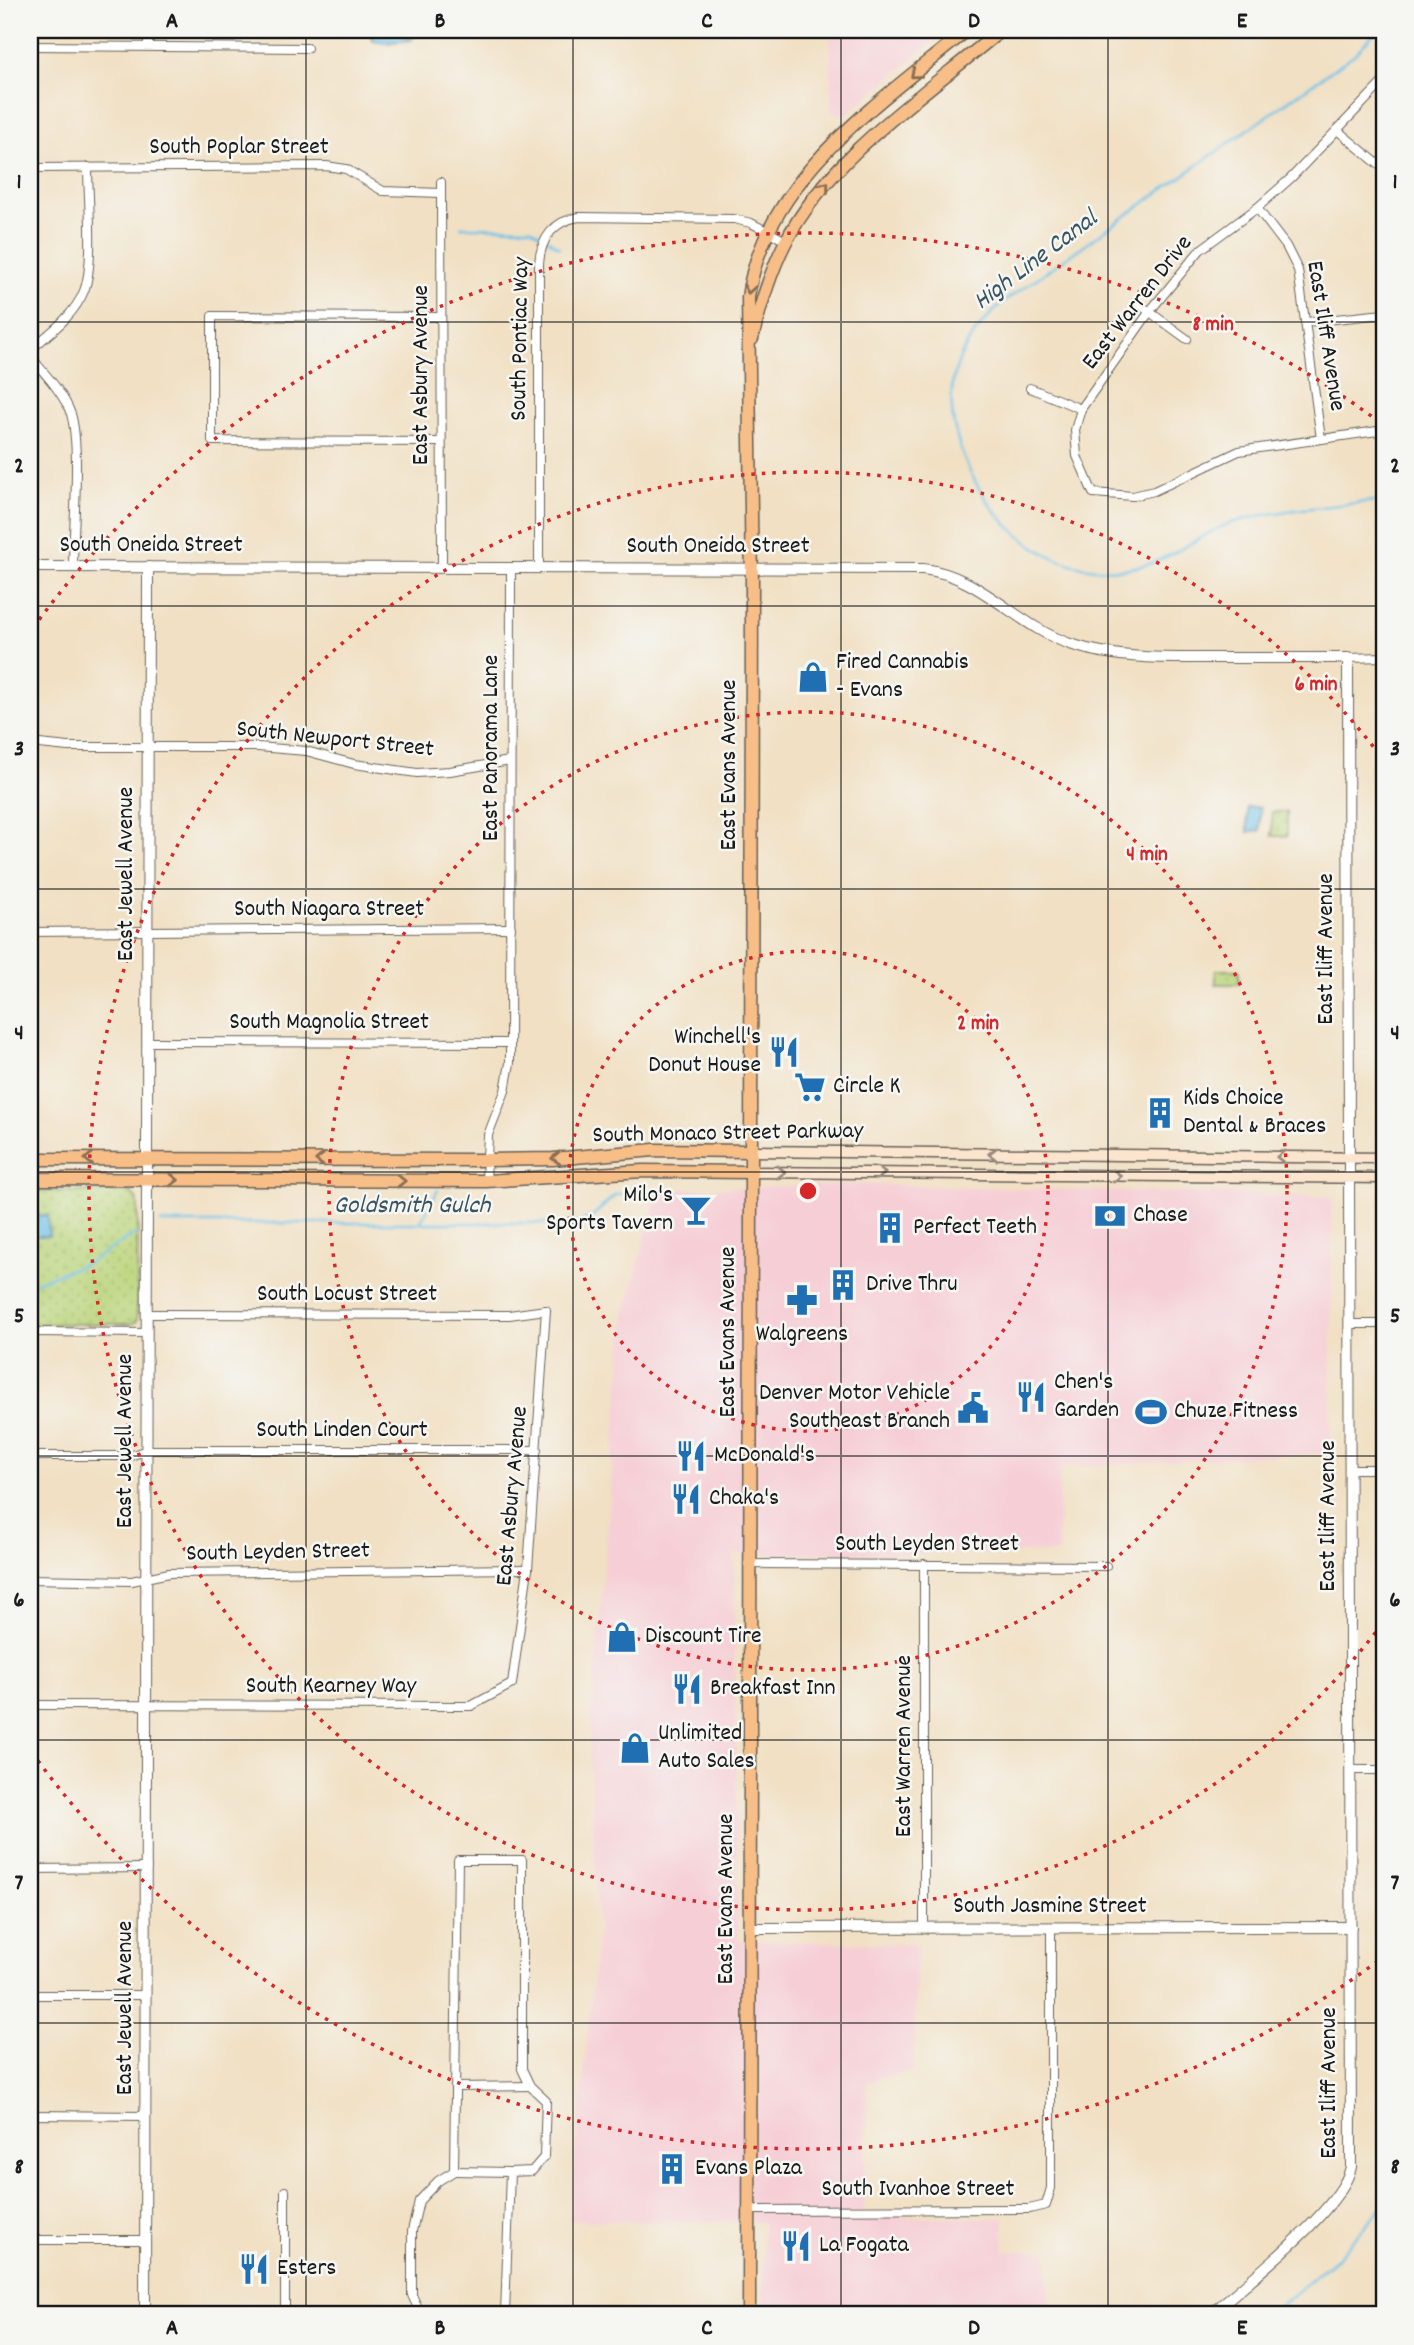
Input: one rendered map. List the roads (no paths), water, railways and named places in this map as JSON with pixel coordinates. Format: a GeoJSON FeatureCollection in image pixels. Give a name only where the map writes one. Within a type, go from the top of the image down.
{"type":"FeatureCollection","features":[{"type":"Feature","properties":{"kind":"main road","name":"East Evans Avenue"},"geometry":{"type":"LineString","coordinates":[[749,2315],[749,289],[769,232],[796,188],[824,153],[966,30]]}},
{"type":"Feature","properties":{"kind":"main road","name":"East Evans Avenue"},"geometry":{"type":"LineString","coordinates":[[749,349],[762,299],[786,242],[818,194],[854,154],[1001,30]]}},
{"type":"Feature","properties":{"kind":"main road","name":"South Monaco Street Parkway"},"geometry":{"type":"LineString","coordinates":[[30,1159],[486,1160],[560,1158],[654,1150],[1384,1158]]}},
{"type":"Feature","properties":{"kind":"main road","name":"South Monaco Street Parkway"},"geometry":{"type":"LineString","coordinates":[[30,1179],[486,1181],[556,1179],[643,1171],[1384,1178]]}},
{"type":"Feature","properties":{"kind":"street"},"geometry":{"type":"LineString","coordinates":[[148,30],[148,46]]}},
{"type":"Feature","properties":{"kind":"street"},"geometry":{"type":"LineString","coordinates":[[30,46],[307,48]]}},
{"type":"Feature","properties":{"kind":"street","name":"East Warren Drive"},"geometry":{"type":"LineString","coordinates":[[1321,439],[1239,451],[1154,491],[1133,495],[1093,493],[1077,456],[1075,430],[1082,410],[1150,311],[1200,250],[1257,208],[1384,81]]}},
{"type":"Feature","properties":{"kind":"street"},"geometry":{"type":"LineString","coordinates":[[1337,130],[1384,169]]}},
{"type":"Feature","properties":{"kind":"street"},"geometry":{"type":"LineString","coordinates":[[30,349],[60,326],[84,290],[88,265],[88,167]]}},
{"type":"Feature","properties":{"kind":"street","name":"South Poplar Street"},"geometry":{"type":"LineString","coordinates":[[30,168],[337,167],[351,171],[383,191],[440,193]]}},
{"type":"Feature","properties":{"kind":"street","name":"East Asbury Avenue"},"geometry":{"type":"LineString","coordinates":[[441,182],[442,568]]}},
{"type":"Feature","properties":{"kind":"street","name":"East Iliff Avenue"},"geometry":{"type":"LineString","coordinates":[[1257,208],[1295,261],[1321,439]]}},
{"type":"Feature","properties":{"kind":"street","name":"South Pontiac Way"},"geometry":{"type":"LineString","coordinates":[[539,568],[539,263],[546,236],[562,221],[584,217],[725,218],[747,222],[786,242]]}},
{"type":"Feature","properties":{"kind":"street"},"geometry":{"type":"LineString","coordinates":[[1136,302],[1188,339]]}},
{"type":"Feature","properties":{"kind":"street"},"geometry":{"type":"LineString","coordinates":[[1306,322],[1384,314]]}},
{"type":"Feature","properties":{"kind":"street"},"geometry":{"type":"LineString","coordinates":[[441,317],[212,316],[212,441],[441,442]]}},
{"type":"Feature","properties":{"kind":"street"},"geometry":{"type":"LineString","coordinates":[[30,356],[59,392],[71,413],[75,437],[72,567]]}},
{"type":"Feature","properties":{"kind":"street"},"geometry":{"type":"LineString","coordinates":[[1030,388],[1082,410]]}},
{"type":"Feature","properties":{"kind":"street"},"geometry":{"type":"LineString","coordinates":[[1321,439],[1384,430]]}},
{"type":"Feature","properties":{"kind":"street","name":"South Oneida Street"},"geometry":{"type":"LineString","coordinates":[[30,567],[936,570],[966,582],[1022,620],[1059,640],[1118,655],[1384,657]]}},
{"type":"Feature","properties":{"kind":"street","name":"East Jewell Avenue"},"geometry":{"type":"LineString","coordinates":[[145,2315],[148,567]]}},
{"type":"Feature","properties":{"kind":"street","name":"East Panorama Lane"},"geometry":{"type":"LineString","coordinates":[[511,928],[512,568]]}},
{"type":"Feature","properties":{"kind":"street","name":"East Iliff Avenue"},"geometry":{"type":"LineString","coordinates":[[1210,2315],[1339,2196],[1349,2177],[1352,2151],[1348,658]]}},
{"type":"Feature","properties":{"kind":"street","name":"South Newport Street"},"geometry":{"type":"LineString","coordinates":[[30,743],[54,747],[282,749],[306,751],[389,771],[416,773],[450,771],[510,761]]}},
{"type":"Feature","properties":{"kind":"street"},"geometry":{"type":"LineString","coordinates":[[486,1181],[490,1126],[508,1079],[511,928]]}},
{"type":"Feature","properties":{"kind":"street","name":"South Niagara Street"},"geometry":{"type":"LineString","coordinates":[[30,932],[511,928]]}},
{"type":"Feature","properties":{"kind":"street","name":"South Magnolia Street"},"geometry":{"type":"LineString","coordinates":[[148,1042],[510,1043]]}},
{"type":"Feature","properties":{"kind":"street","name":"East Asbury Avenue"},"geometry":{"type":"LineString","coordinates":[[512,1684],[528,1569],[546,1310]]}},
{"type":"Feature","properties":{"kind":"street","name":"South Locust Street"},"geometry":{"type":"LineString","coordinates":[[147,1314],[514,1315],[546,1310]]}},
{"type":"Feature","properties":{"kind":"street"},"geometry":{"type":"LineString","coordinates":[[1350,1324],[1384,1324]]}},
{"type":"Feature","properties":{"kind":"street"},"geometry":{"type":"LineString","coordinates":[[30,1332],[147,1332]]}},
{"type":"Feature","properties":{"kind":"street","name":"South Linden Court"},"geometry":{"type":"LineString","coordinates":[[30,1456],[130,1457],[147,1450],[537,1450]]}},
{"type":"Feature","properties":{"kind":"street"},"geometry":{"type":"LineString","coordinates":[[1350,1469],[1384,1469]]}},
{"type":"Feature","properties":{"kind":"street","name":"South Leyden Street"},"geometry":{"type":"LineString","coordinates":[[748,1564],[1106,1566]]}},
{"type":"Feature","properties":{"kind":"street","name":"East Warren Avenue"},"geometry":{"type":"LineString","coordinates":[[924,1564],[924,1928]]}},
{"type":"Feature","properties":{"kind":"street","name":"South Leyden Street"},"geometry":{"type":"LineString","coordinates":[[30,1579],[132,1581],[182,1573],[528,1569]]}},
{"type":"Feature","properties":{"kind":"street","name":"South Kearney Way"},"geometry":{"type":"LineString","coordinates":[[30,1705],[471,1706],[512,1684]]}},
{"type":"Feature","properties":{"kind":"street"},"geometry":{"type":"LineString","coordinates":[[1350,1770],[1384,1770]]}},
{"type":"Feature","properties":{"kind":"street"},"geometry":{"type":"LineString","coordinates":[[421,2315],[412,2295],[412,2231],[419,2201],[454,2171],[532,2171],[544,2157],[545,2101],[530,2086],[522,2069],[522,1860],[458,1860],[454,2171]]}},
{"type":"Feature","properties":{"kind":"street"},"geometry":{"type":"LineString","coordinates":[[30,1869],[147,1868]]}},
{"type":"Feature","properties":{"kind":"street","name":"South Ivanhoe Street"},"geometry":{"type":"LineString","coordinates":[[749,2210],[1029,2210],[1045,2205],[1051,2188],[1051,1927]]}},
{"type":"Feature","properties":{"kind":"street","name":"South Jasmine Street"},"geometry":{"type":"LineString","coordinates":[[748,1928],[1351,1927]]}},
{"type":"Feature","properties":{"kind":"street"},"geometry":{"type":"LineString","coordinates":[[30,1995],[146,1995]]}},
{"type":"Feature","properties":{"kind":"street"},"geometry":{"type":"LineString","coordinates":[[456,2087],[530,2086]]}},
{"type":"Feature","properties":{"kind":"street"},"geometry":{"type":"LineString","coordinates":[[30,2115],[146,2116]]}},
{"type":"Feature","properties":{"kind":"street"},"geometry":{"type":"LineString","coordinates":[[505,2315],[510,2172]]}},
{"type":"Feature","properties":{"kind":"street"},"geometry":{"type":"LineString","coordinates":[[285,2191],[285,2315]]}},
{"type":"Feature","properties":{"kind":"street"},"geometry":{"type":"LineString","coordinates":[[30,2240],[146,2240]]}},
{"type":"Feature","properties":{"kind":"water"},"geometry":{"type":"Polygon","coordinates":[[[367,30],[418,30],[411,40],[385,43],[374,41],[367,30]]]}},
{"type":"Feature","properties":{"kind":"water"},"geometry":{"type":"Polygon","coordinates":[[[1247,807],[1260,807],[1260,831],[1248,832],[1247,807]]]}},
{"type":"Feature","properties":{"kind":"water"},"geometry":{"type":"Polygon","coordinates":[[[48,1215],[49,1236],[30,1236],[30,1216],[48,1215]]]}},
{"type":"Feature","properties":{"kind":"waterway","name":"High Line Canal"},"geometry":{"type":"LineString","coordinates":[[1377,30],[1355,54],[1005,301],[976,331],[966,347],[953,380],[951,399],[958,441],[970,471],[986,499],[1006,524],[1030,544],[1057,559],[1086,568],[1118,569],[1151,563],[1218,529],[1259,516],[1384,500]]}},
{"type":"Feature","properties":{"kind":"waterway"},"geometry":{"type":"LineString","coordinates":[[461,227],[531,228],[559,247]]}},
{"type":"Feature","properties":{"kind":"waterway","name":"Goldsmith Gulch"},"geometry":{"type":"LineString","coordinates":[[1378,937],[1384,934]]}},
{"type":"Feature","properties":{"kind":"waterway"},"geometry":{"type":"LineString","coordinates":[[420,1223],[438,1190]]}},
{"type":"Feature","properties":{"kind":"waterway","name":"Goldsmith Gulch"},"geometry":{"type":"LineString","coordinates":[[161,1223],[578,1223],[592,1217],[615,1195],[652,1190]]}},
{"type":"Feature","properties":{"kind":"waterway","name":"Goldsmith Gulch"},"geometry":{"type":"LineString","coordinates":[[30,1284],[88,1263],[135,1234]]}},
{"type":"Feature","properties":{"kind":"waterway","name":"High Line Canal"},"geometry":{"type":"LineString","coordinates":[[1269,2315],[1338,2257],[1384,2205]]}},
{"type":"Feature","properties":{"kind":"place","name":"Fired Cannabis - Evans"},"geometry":{"type":"Point","coordinates":[813,677]}},
{"type":"Feature","properties":{"kind":"place","name":"Winchell's Donut House"},"geometry":{"type":"Point","coordinates":[784,1052]}},
{"type":"Feature","properties":{"kind":"place","name":"Circle K"},"geometry":{"type":"Point","coordinates":[810,1087]}},
{"type":"Feature","properties":{"kind":"place","name":"Kids Choice Dental & Braces"},"geometry":{"type":"Point","coordinates":[1160,1113]}},
{"type":"Feature","properties":{"kind":"place","name":"Milo's Sports Tavern"},"geometry":{"type":"Point","coordinates":[696,1210]}},
{"type":"Feature","properties":{"kind":"place","name":"Chase"},"geometry":{"type":"Point","coordinates":[1110,1216]}},
{"type":"Feature","properties":{"kind":"place","name":"Perfect Teeth"},"geometry":{"type":"Point","coordinates":[890,1228]}},
{"type":"Feature","properties":{"kind":"place","name":"Drive Thru"},"geometry":{"type":"Point","coordinates":[843,1285]}},
{"type":"Feature","properties":{"kind":"place","name":"Walgreens"},"geometry":{"type":"Point","coordinates":[802,1300]}},
{"type":"Feature","properties":{"kind":"place","name":"Chen's Garden"},"geometry":{"type":"Point","coordinates":[1031,1397]}},
{"type":"Feature","properties":{"kind":"place","name":"Denver Motor Vehicle Southeast Branch"},"geometry":{"type":"Point","coordinates":[973,1408]}},
{"type":"Feature","properties":{"kind":"place","name":"Chuze Fitness"},"geometry":{"type":"Point","coordinates":[1151,1412]}},
{"type":"Feature","properties":{"kind":"place","name":"McDonald's"},"geometry":{"type":"Point","coordinates":[691,1456]}},
{"type":"Feature","properties":{"kind":"place","name":"Chaka's"},"geometry":{"type":"Point","coordinates":[686,1499]}},
{"type":"Feature","properties":{"kind":"place","name":"Discount Tire"},"geometry":{"type":"Point","coordinates":[622,1637]}},
{"type":"Feature","properties":{"kind":"place","name":"Breakfast Inn"},"geometry":{"type":"Point","coordinates":[687,1689]}},
{"type":"Feature","properties":{"kind":"place","name":"Unlimited Auto Sales"},"geometry":{"type":"Point","coordinates":[635,1748]}},
{"type":"Feature","properties":{"kind":"place","name":"Evans Plaza"},"geometry":{"type":"Point","coordinates":[672,2169]}},
{"type":"Feature","properties":{"kind":"place","name":"La Fogata"},"geometry":{"type":"Point","coordinates":[796,2246]}},
{"type":"Feature","properties":{"kind":"place","name":"Esters"},"geometry":{"type":"Point","coordinates":[254,2269]}}]}
